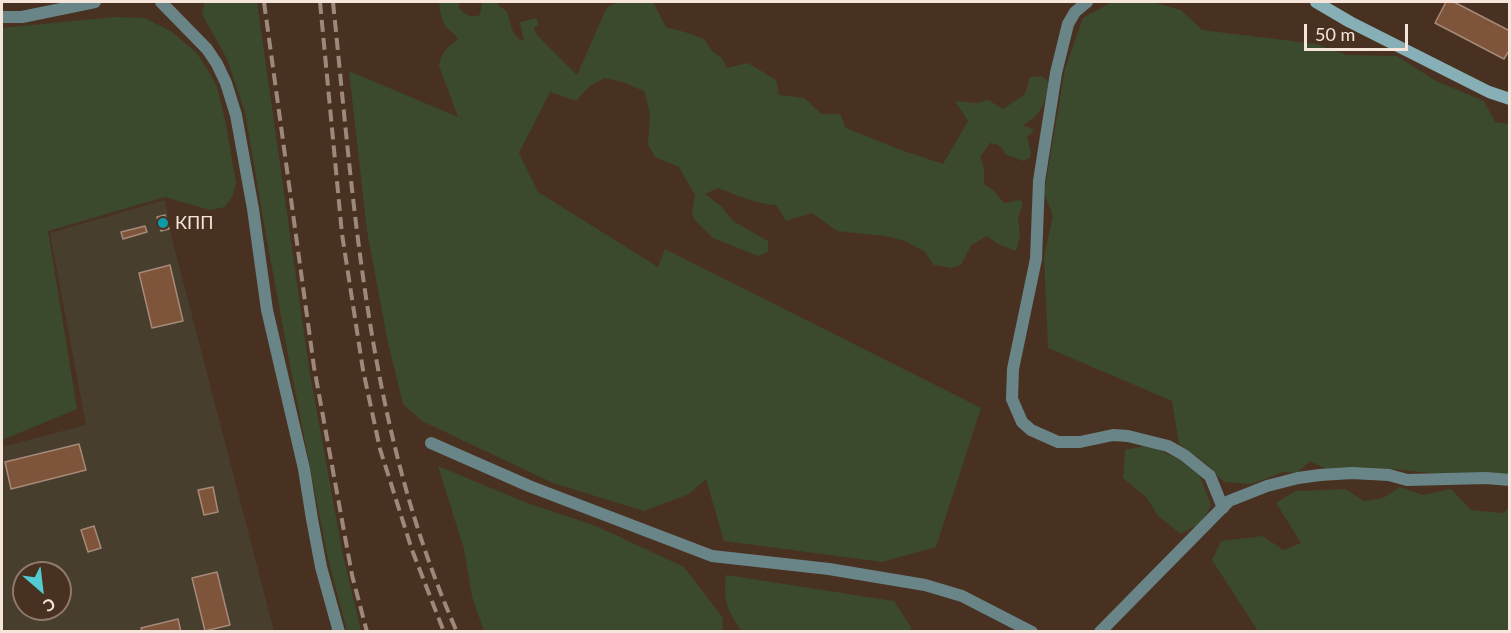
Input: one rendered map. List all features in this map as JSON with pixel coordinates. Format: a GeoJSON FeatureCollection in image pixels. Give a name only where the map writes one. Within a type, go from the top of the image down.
{"type":"FeatureCollection","features":[{"type":"Feature","properties":{"kind":"main road"},"geometry":{"type":"LineString","coordinates":[[1316,2],[1393,44],[1489,92],[1509,99]]}},
{"type":"Feature","properties":{"kind":"street"},"geometry":{"type":"LineString","coordinates":[[2,17],[22,17],[95,2]]}},
{"type":"Feature","properties":{"kind":"street"},"geometry":{"type":"LineString","coordinates":[[161,2],[207,49],[217,64],[226,82],[236,115],[254,209],[267,310],[304,469],[321,567],[339,632]]}},
{"type":"Feature","properties":{"kind":"street"},"geometry":{"type":"LineString","coordinates":[[1087,2],[1075,12],[1068,24],[1056,73],[1039,181],[1036,259],[1013,369],[1012,399],[1022,422],[1031,430],[1058,442],[1069,444],[1113,435],[1168,446],[1191,460],[1210,476],[1223,508]]}},
{"type":"Feature","properties":{"kind":"street"},"geometry":{"type":"LineString","coordinates":[[431,443],[529,486],[712,556],[828,569],[925,585],[962,596],[1032,632]]}},
{"type":"Feature","properties":{"kind":"street"},"geometry":{"type":"LineString","coordinates":[[1100,632],[1229,501],[1246,493],[1298,478],[1352,472],[1389,475],[1407,480],[1486,478],[1509,480]]}},
{"type":"Feature","properties":{"kind":"shaded area"},"geometry":{"type":"Polygon","coordinates":[[[165,200],[172,239],[274,631],[2,632],[2,447],[86,425],[50,233],[165,200]]]}},
{"type":"Feature","properties":{"kind":"green space"},"geometry":{"type":"Polygon","coordinates":[[[205,2],[257,2],[309,368],[343,555],[361,631],[347,631],[327,554],[289,360],[245,112],[227,59],[202,14],[205,2]]]}},
{"type":"Feature","properties":{"kind":"green space"},"geometry":{"type":"Polygon","coordinates":[[[439,2],[459,2],[459,8],[473,16],[480,15],[482,2],[497,2],[507,11],[516,37],[524,41],[520,22],[536,18],[539,24],[534,28],[537,35],[577,75],[607,7],[619,2],[653,2],[666,27],[704,39],[713,52],[721,57],[727,68],[748,63],[776,80],[779,95],[804,98],[822,114],[840,114],[846,128],[943,164],[968,121],[955,101],[977,103],[988,100],[1003,109],[1025,94],[1030,77],[1041,76],[1048,81],[1047,95],[1042,107],[1023,125],[1034,130],[1027,137],[1031,153],[1029,158],[1023,161],[1005,154],[999,146],[990,143],[980,157],[984,168],[984,184],[993,190],[1004,203],[1020,200],[1023,203],[1018,218],[1020,236],[1016,251],[998,244],[987,236],[971,245],[961,265],[951,268],[934,265],[924,251],[905,241],[885,236],[837,231],[812,213],[786,221],[776,205],[753,201],[718,188],[705,194],[722,207],[733,221],[768,241],[768,252],[758,256],[713,238],[694,219],[692,213],[695,195],[679,167],[655,157],[648,144],[650,113],[644,91],[623,82],[605,78],[590,86],[576,101],[550,92],[519,153],[538,192],[658,267],[665,249],[981,408],[936,547],[882,562],[724,541],[706,479],[689,494],[644,511],[553,483],[422,421],[403,404],[388,343],[367,231],[349,71],[458,117],[439,66],[445,51],[458,40],[443,22],[439,2]]]}},
{"type":"Feature","properties":{"kind":"green space"},"geometry":{"type":"Polygon","coordinates":[[[1112,2],[1152,2],[1181,10],[1202,30],[1316,44],[1347,55],[1397,56],[1436,81],[1484,101],[1495,122],[1509,124],[1509,474],[1430,473],[1394,469],[1327,470],[1310,461],[1297,473],[1283,472],[1252,484],[1224,482],[1205,463],[1179,444],[1172,401],[1048,348],[1044,256],[1053,216],[1044,193],[1065,69],[1083,18],[1112,2]]]}},
{"type":"Feature","properties":{"kind":"green space"},"geometry":{"type":"Polygon","coordinates":[[[114,17],[145,18],[172,32],[196,52],[217,87],[236,183],[232,197],[225,207],[210,210],[165,197],[48,231],[77,409],[2,440],[2,28],[114,17]]]}},
{"type":"Feature","properties":{"kind":"green space"},"geometry":{"type":"Polygon","coordinates":[[[1149,445],[1197,468],[1211,505],[1202,522],[1181,534],[1158,516],[1147,498],[1123,478],[1125,450],[1149,445]]]}},
{"type":"Feature","properties":{"kind":"green space"},"geometry":{"type":"Polygon","coordinates":[[[438,466],[527,503],[596,526],[684,567],[723,618],[722,631],[484,631],[472,597],[464,549],[438,466]]]}},
{"type":"Feature","properties":{"kind":"green space"},"geometry":{"type":"Polygon","coordinates":[[[1400,487],[1423,495],[1451,489],[1471,510],[1503,513],[1509,508],[1509,631],[1258,631],[1212,560],[1221,541],[1263,536],[1283,550],[1301,543],[1276,503],[1295,491],[1345,489],[1364,501],[1383,498],[1400,487]]]}},
{"type":"Feature","properties":{"kind":"green space"},"geometry":{"type":"Polygon","coordinates":[[[726,575],[894,601],[911,627],[909,632],[742,631],[727,605],[726,575]]]}},
{"type":"Feature","properties":{"kind":"building"},"geometry":{"type":"Polygon","coordinates":[[[1446,2],[1454,2],[1510,31],[1510,49],[1504,59],[1435,23],[1446,2]]]}},
{"type":"Feature","properties":{"kind":"building","name":"КПП"},"geometry":{"type":"Polygon","coordinates":[[[165,215],[169,229],[161,231],[157,217],[165,215]]]}},
{"type":"Feature","properties":{"kind":"building"},"geometry":{"type":"Polygon","coordinates":[[[145,226],[147,232],[123,239],[121,232],[145,226]]]}},
{"type":"Feature","properties":{"kind":"building"},"geometry":{"type":"Polygon","coordinates":[[[170,265],[183,321],[152,328],[139,273],[170,265]]]}},
{"type":"Feature","properties":{"kind":"building"},"geometry":{"type":"Polygon","coordinates":[[[79,444],[86,470],[11,489],[5,462],[79,444]]]}},
{"type":"Feature","properties":{"kind":"building"},"geometry":{"type":"Polygon","coordinates":[[[213,487],[218,512],[204,515],[198,490],[213,487]]]}},
{"type":"Feature","properties":{"kind":"building"},"geometry":{"type":"Polygon","coordinates":[[[94,526],[101,548],[88,552],[81,530],[94,526]]]}},
{"type":"Feature","properties":{"kind":"building"},"geometry":{"type":"Polygon","coordinates":[[[217,572],[230,625],[205,631],[192,578],[217,572]]]}},
{"type":"Feature","properties":{"kind":"building"},"geometry":{"type":"Polygon","coordinates":[[[178,619],[181,632],[142,632],[141,628],[178,619]]]}},
{"type":"Feature","properties":{"kind":"railway"},"geometry":{"type":"LineString","coordinates":[[264,2],[314,367],[352,575],[367,632]]}},
{"type":"Feature","properties":{"kind":"railway"},"geometry":{"type":"LineString","coordinates":[[320,2],[342,234],[363,370],[380,449],[412,550],[444,632]]}},
{"type":"Feature","properties":{"kind":"railway"},"geometry":{"type":"LineString","coordinates":[[333,2],[358,243],[384,401],[403,479],[427,556],[457,632]]}},
{"type":"Feature","properties":{"kind":"place","name":"КПП"},"geometry":{"type":"Point","coordinates":[163,223]}}]}
